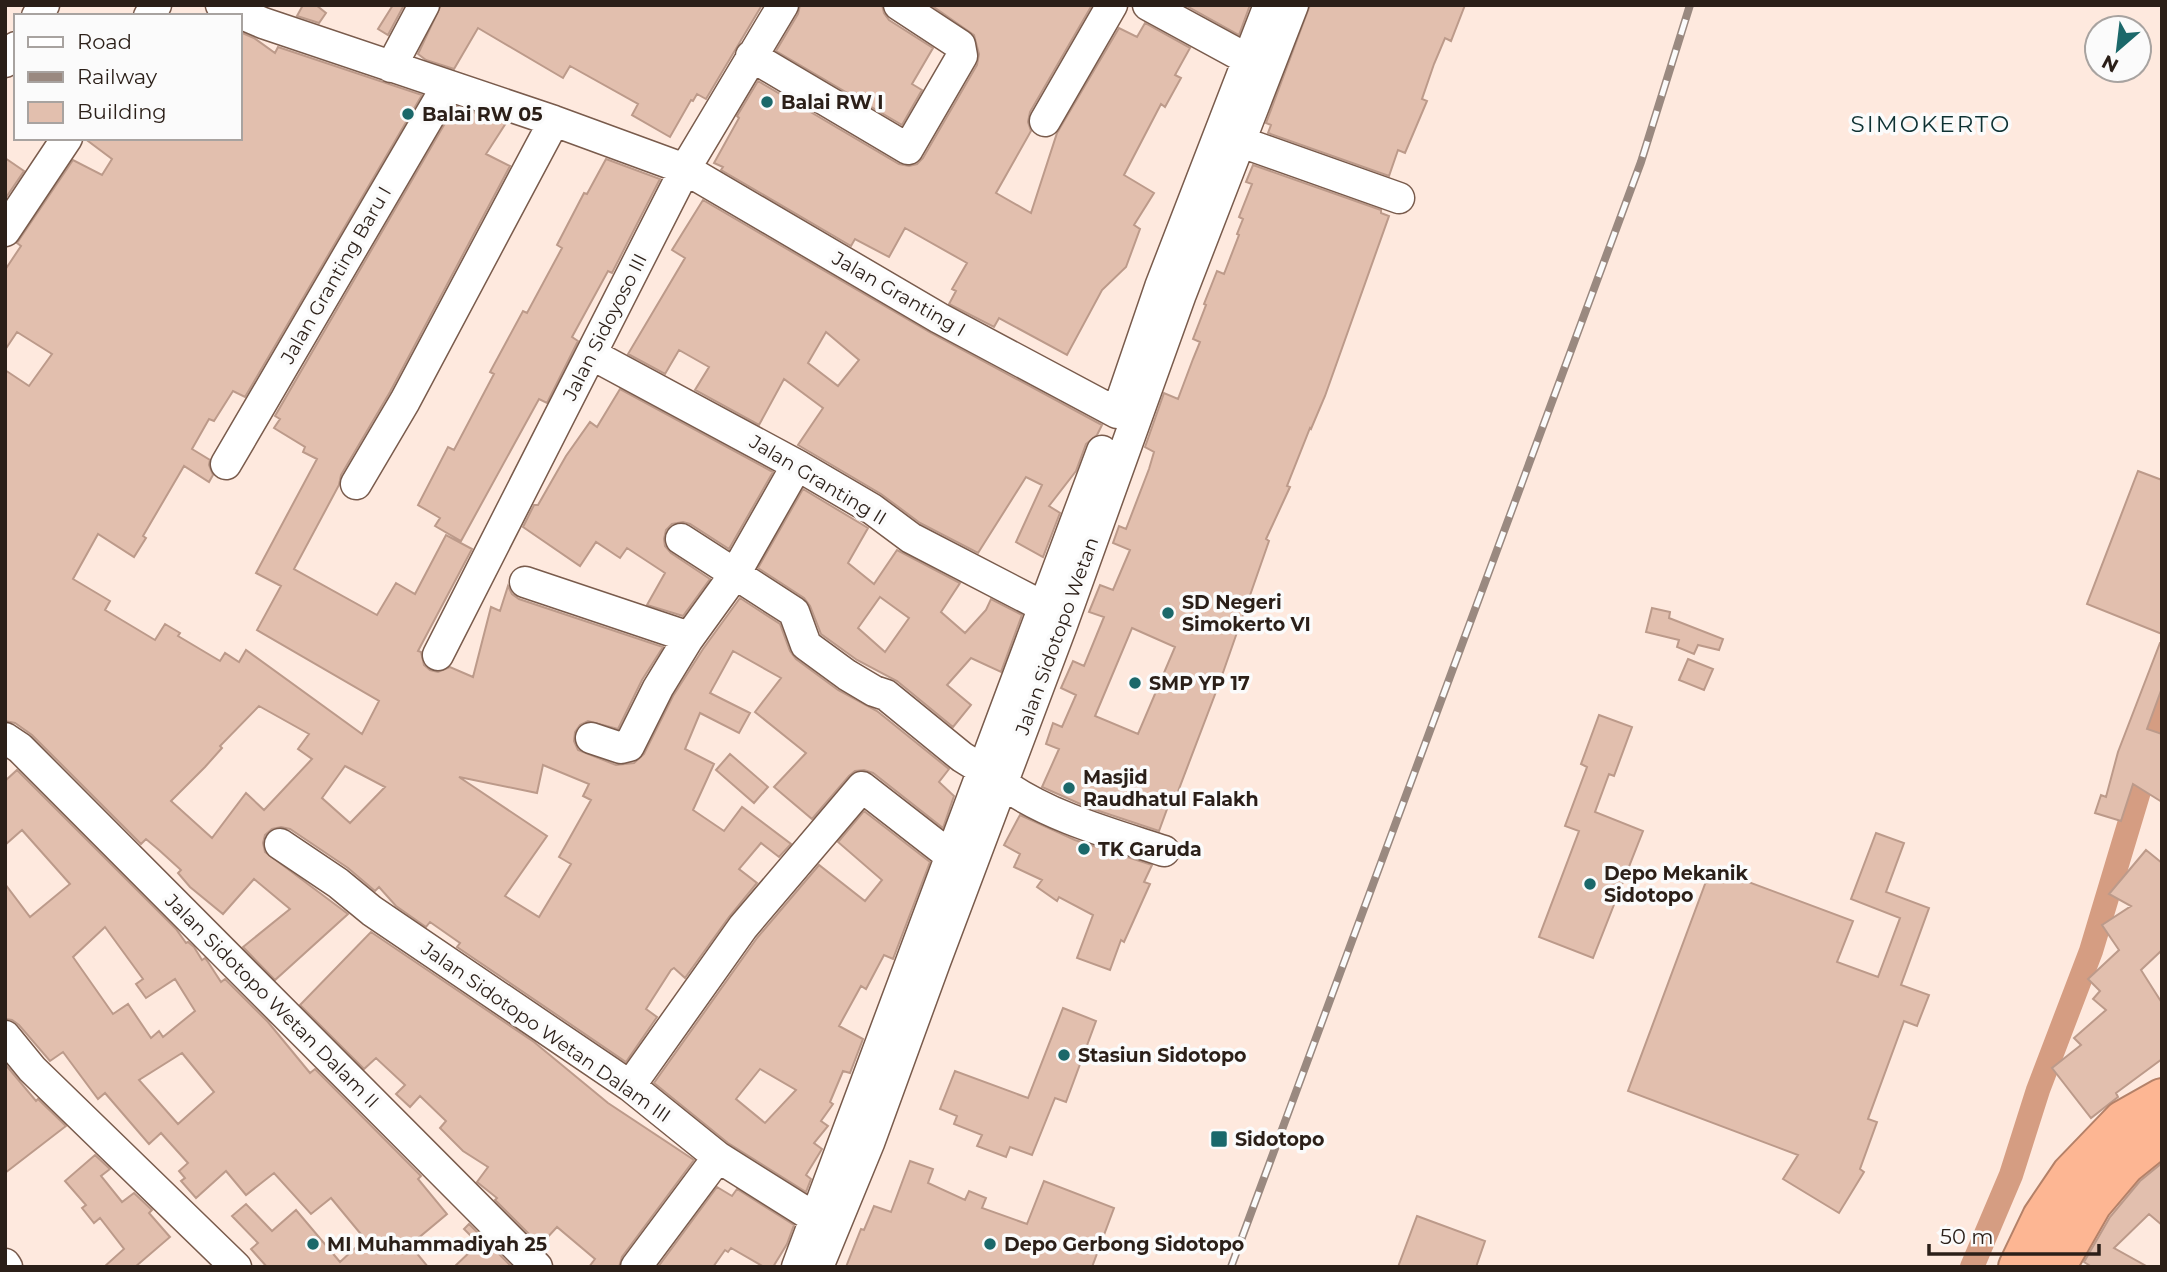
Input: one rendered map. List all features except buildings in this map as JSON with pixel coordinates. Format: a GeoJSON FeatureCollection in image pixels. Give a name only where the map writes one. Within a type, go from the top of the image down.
{"type":"FeatureCollection","features":[{"type":"Feature","properties":{"kind":"highway"},"geometry":{"type":"LineString","coordinates":[[2018,1267],[2042,1217],[2071,1174],[2123,1120],[2162,1098]]}},
{"type":"Feature","properties":{"kind":"highway"},"geometry":{"type":"LineString","coordinates":[[2068,1263],[2092,1204],[2125,1165],[2162,1135]]}},
{"type":"Feature","properties":{"kind":"street","name":"Jalan Granting I"},"geometry":{"type":"LineString","coordinates":[[221,5],[263,23],[554,121],[685,169],[939,318],[1116,413]]}},
{"type":"Feature","properties":{"kind":"street"},"geometry":{"type":"LineString","coordinates":[[391,67],[424,5]]}},
{"type":"Feature","properties":{"kind":"street","name":"Jalan Sidoyoso III"},"geometry":{"type":"LineString","coordinates":[[438,655],[685,169],[783,5]]}},
{"type":"Feature","properties":{"kind":"street"},"geometry":{"type":"LineString","coordinates":[[751,56],[908,149],[962,56],[962,51],[960,45],[899,5]]}},
{"type":"Feature","properties":{"kind":"street"},"geometry":{"type":"LineString","coordinates":[[1045,121],[1112,5]]}},
{"type":"Feature","properties":{"kind":"street"},"geometry":{"type":"LineString","coordinates":[[1148,5],[1248,60]]}},
{"type":"Feature","properties":{"kind":"street","name":"Jalan Sidotopo Wetan"},"geometry":{"type":"LineString","coordinates":[[818,1267],[869,1143],[993,777],[1171,291],[1269,5]]}},
{"type":"Feature","properties":{"kind":"street","name":"Jalan Sidotopo Wetan"},"geometry":{"type":"LineString","coordinates":[[796,1267],[952,857],[993,777],[1044,607],[1116,413],[1241,142],[1293,5]]}},
{"type":"Feature","properties":{"kind":"street","name":"Jalan Granting Baru I"},"geometry":{"type":"LineString","coordinates":[[226,464],[447,86]]}},
{"type":"Feature","properties":{"kind":"street"},"geometry":{"type":"LineString","coordinates":[[356,484],[405,401],[554,121]]}},
{"type":"Feature","properties":{"kind":"street"},"geometry":{"type":"LineString","coordinates":[[5,231],[66,140]]}},
{"type":"Feature","properties":{"kind":"street"},"geometry":{"type":"LineString","coordinates":[[1241,142],[1399,198]]}},
{"type":"Feature","properties":{"kind":"street","name":"Jalan Granting II"},"geometry":{"type":"LineString","coordinates":[[591,354],[797,465],[872,509],[911,538],[1044,607]]}},
{"type":"Feature","properties":{"kind":"street"},"geometry":{"type":"LineString","coordinates":[[590,738],[621,748],[629,746],[688,639],[735,574],[797,465]]}},
{"type":"Feature","properties":{"kind":"street"},"geometry":{"type":"LineString","coordinates":[[681,539],[794,612],[806,645],[848,675],[886,695],[962,757],[1022,797],[1080,823],[1164,851]]}},
{"type":"Feature","properties":{"kind":"street"},"geometry":{"type":"LineString","coordinates":[[525,582],[655,625],[688,639]]}},
{"type":"Feature","properties":{"kind":"street","name":"Jalan Sidotopo Wetan Dalam II"},"geometry":{"type":"LineString","coordinates":[[5,738],[20,748],[537,1267]]}},
{"type":"Feature","properties":{"kind":"street"},"geometry":{"type":"LineString","coordinates":[[630,1086],[743,927],[863,787],[952,857]]}},
{"type":"Feature","properties":{"kind":"street","name":"Jalan Sidotopo Wetan Dalam III"},"geometry":{"type":"LineString","coordinates":[[279,844],[338,883],[372,911],[630,1086],[718,1157],[815,1218]]}},
{"type":"Feature","properties":{"kind":"street"},"geometry":{"type":"LineString","coordinates":[[5,1036],[32,1069],[236,1267]]}},
{"type":"Feature","properties":{"kind":"street"},"geometry":{"type":"LineString","coordinates":[[636,1267],[718,1157]]}},
{"type":"Feature","properties":{"kind":"waterway"},"geometry":{"type":"LineString","coordinates":[[1972,1267],[2011,1175],[2038,1090],[2091,951],[2140,788],[2158,738],[2162,705]]}},
{"type":"Feature","properties":{"kind":"railway"},"geometry":{"type":"LineString","coordinates":[[1231,1267],[1641,162],[1690,5]]}},
{"type":"Feature","properties":{"kind":"place","name":"Balai RW I"},"geometry":{"type":"Point","coordinates":[767,102]}},
{"type":"Feature","properties":{"kind":"place","name":"Balai RW 05"},"geometry":{"type":"Point","coordinates":[408,114]}},
{"type":"Feature","properties":{"kind":"place","name":"SD Negeri Simokerto VI"},"geometry":{"type":"Point","coordinates":[1168,613]}},
{"type":"Feature","properties":{"kind":"place","name":"SMP YP 17"},"geometry":{"type":"Point","coordinates":[1135,683]}},
{"type":"Feature","properties":{"kind":"place","name":"Masjid Raudhatul Falakh"},"geometry":{"type":"Point","coordinates":[1069,788]}},
{"type":"Feature","properties":{"kind":"place","name":"TK Garuda"},"geometry":{"type":"Point","coordinates":[1084,849]}},
{"type":"Feature","properties":{"kind":"place","name":"Depo Mekanik Sidotopo"},"geometry":{"type":"Point","coordinates":[1590,884]}},
{"type":"Feature","properties":{"kind":"place","name":"Stasiun Sidotopo"},"geometry":{"type":"Point","coordinates":[1064,1055]}},
{"type":"Feature","properties":{"kind":"place","name":"Sidotopo"},"geometry":{"type":"Point","coordinates":[1219,1139]}},
{"type":"Feature","properties":{"kind":"place","name":"MI Muhammadiyah 25"},"geometry":{"type":"Point","coordinates":[313,1244]}},
{"type":"Feature","properties":{"kind":"place","name":"Depo Gerbong Sidotopo"},"geometry":{"type":"Point","coordinates":[990,1244]}},
{"type":"Feature","properties":{"kind":"district","name":"SIMOKERTO"},"geometry":{"type":"Point","coordinates":[1931,124]}}]}
